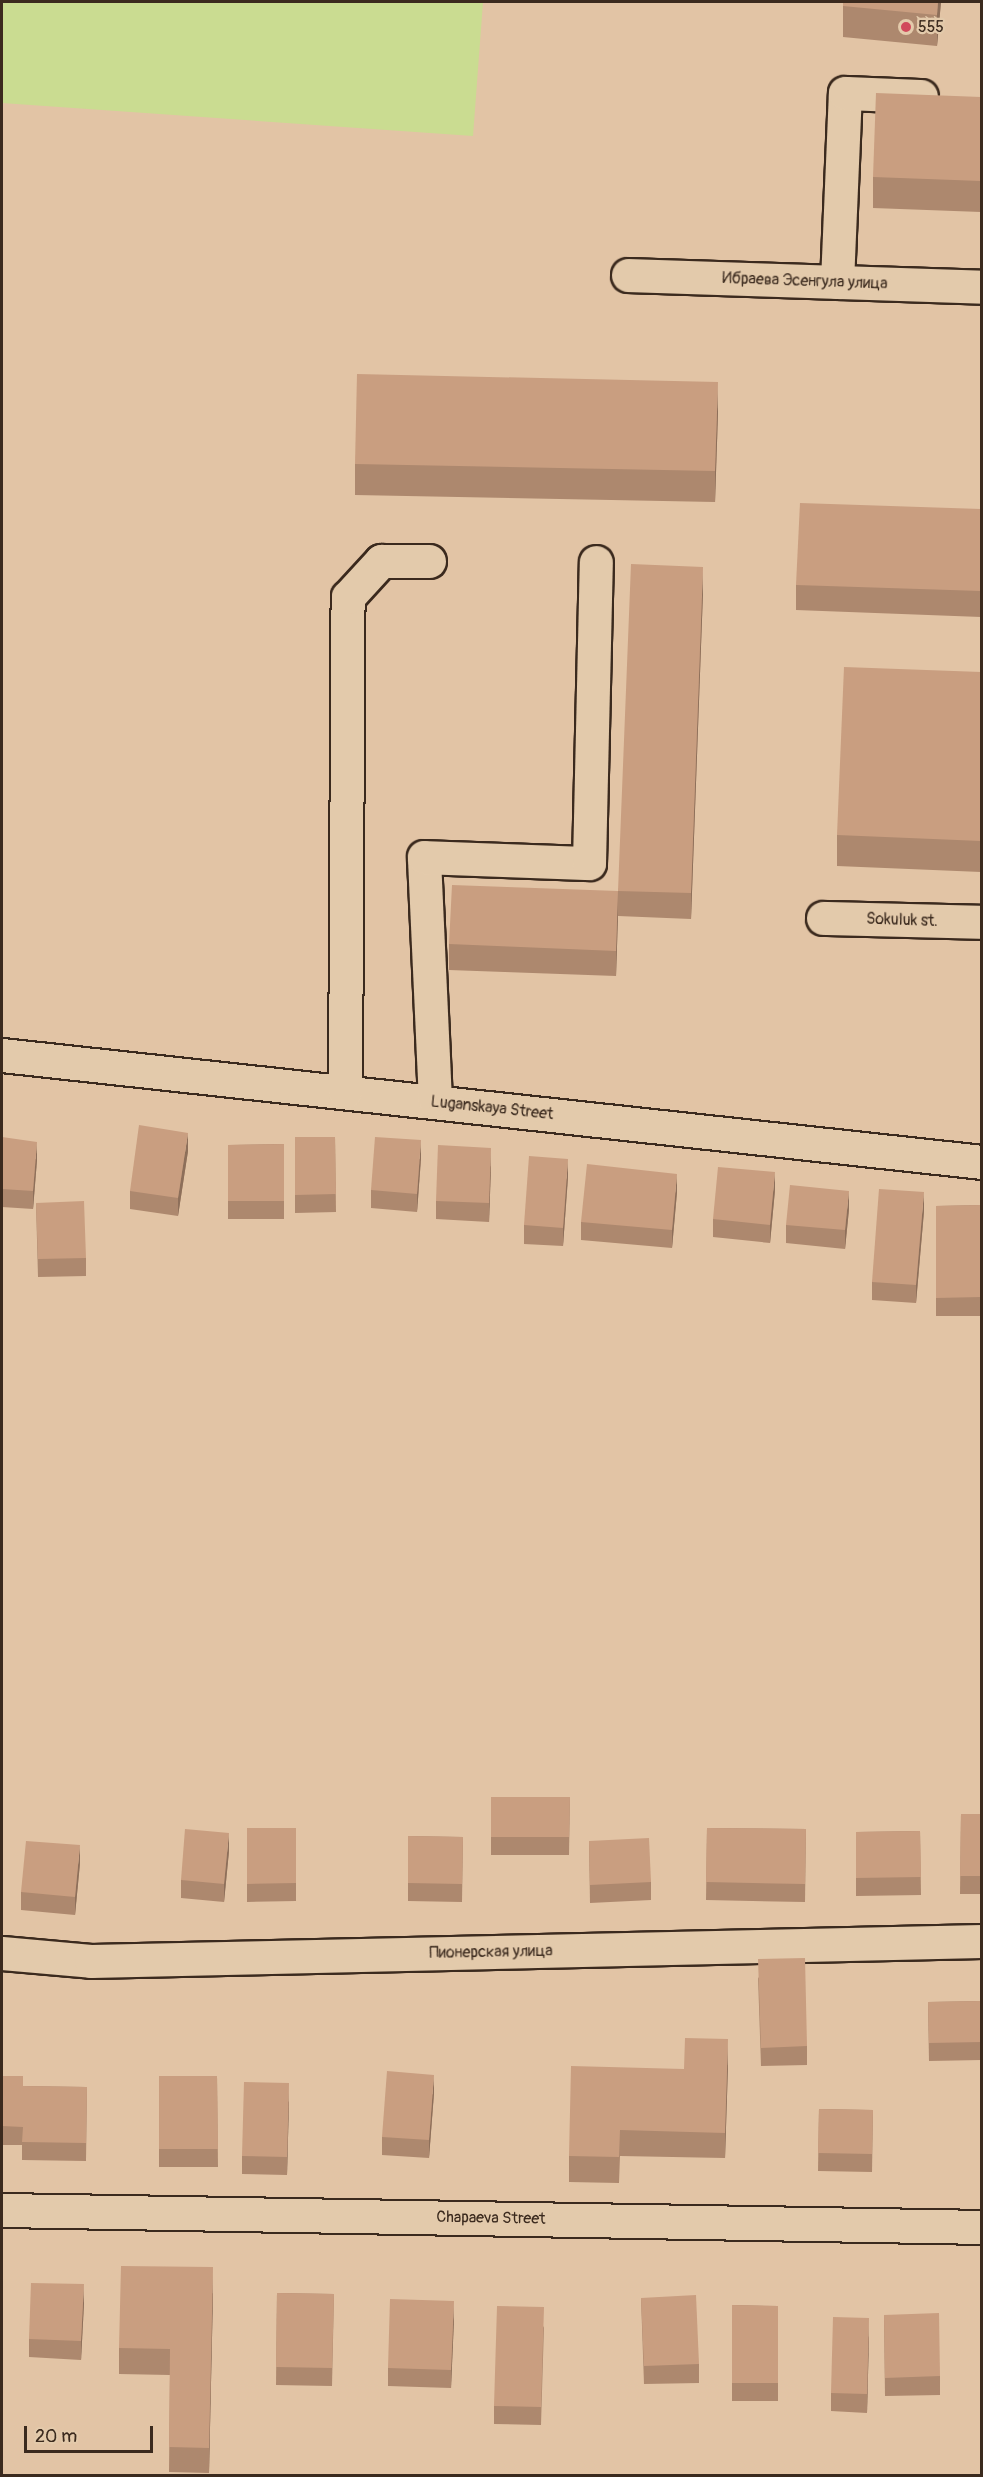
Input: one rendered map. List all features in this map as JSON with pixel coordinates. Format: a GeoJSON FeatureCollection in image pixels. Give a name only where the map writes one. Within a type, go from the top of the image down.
{"type":"FeatureCollection","features":[{"type":"Feature","properties":{"kind":"street"},"geometry":{"type":"LineString","coordinates":[[837,282],[845,93],[944,97]]}},
{"type":"Feature","properties":{"kind":"street","name":"Ибраева Эсенгула улица"},"geometry":{"type":"LineString","coordinates":[[628,275],[981,287]]}},
{"type":"Feature","properties":{"kind":"street"},"geometry":{"type":"LineString","coordinates":[[345,1092],[348,597],[381,561],[429,561]]}},
{"type":"Feature","properties":{"kind":"street"},"geometry":{"type":"LineString","coordinates":[[435,1101],[424,857],[590,863],[596,562]]}},
{"type":"Feature","properties":{"kind":"street","name":"Sokuluk st."},"geometry":{"type":"LineString","coordinates":[[823,918],[981,922]]}},
{"type":"Feature","properties":{"kind":"street","name":"Luganskaya Street"},"geometry":{"type":"LineString","coordinates":[[2,1055],[981,1162]]}},
{"type":"Feature","properties":{"kind":"street","name":"Пионерская улица"},"geometry":{"type":"LineString","coordinates":[[2,1953],[92,1961],[981,1941]]}},
{"type":"Feature","properties":{"kind":"street","name":"Chapaeva Street"},"geometry":{"type":"LineString","coordinates":[[2,2210],[981,2227]]}},
{"type":"Feature","properties":{"kind":"green space"},"geometry":{"type":"Polygon","coordinates":[[[2,2],[483,2],[473,136],[2,103],[2,2]]]}},
{"type":"Feature","properties":{"kind":"building"},"geometry":{"type":"Polygon","coordinates":[[[843,2],[938,2],[937,15],[843,6],[843,2]]]}},
{"type":"Feature","properties":{"kind":"building"},"geometry":{"type":"Polygon","coordinates":[[[876,93],[981,97],[981,181],[873,177],[876,93]]]}},
{"type":"Feature","properties":{"kind":"building"},"geometry":{"type":"Polygon","coordinates":[[[357,374],[718,382],[715,471],[355,464],[357,374]]]}},
{"type":"Feature","properties":{"kind":"building"},"geometry":{"type":"Polygon","coordinates":[[[800,503],[981,509],[981,591],[796,585],[800,503]]]}},
{"type":"Feature","properties":{"kind":"building"},"geometry":{"type":"Polygon","coordinates":[[[631,564],[703,567],[691,893],[618,891],[631,564]]]}},
{"type":"Feature","properties":{"kind":"building"},"geometry":{"type":"Polygon","coordinates":[[[844,667],[981,672],[981,841],[837,835],[844,667]]]}},
{"type":"Feature","properties":{"kind":"building"},"geometry":{"type":"Polygon","coordinates":[[[452,885],[618,891],[616,951],[449,944],[452,885]]]}},
{"type":"Feature","properties":{"kind":"building"},"geometry":{"type":"Polygon","coordinates":[[[139,1125],[188,1133],[178,1198],[130,1191],[139,1125]]]}},
{"type":"Feature","properties":{"kind":"building"},"geometry":{"type":"Polygon","coordinates":[[[2,1137],[37,1142],[33,1191],[2,1189],[2,1137]]]}},
{"type":"Feature","properties":{"kind":"building"},"geometry":{"type":"Polygon","coordinates":[[[295,1137],[335,1137],[336,1194],[295,1195],[295,1137]]]}},
{"type":"Feature","properties":{"kind":"building"},"geometry":{"type":"Polygon","coordinates":[[[375,1137],[421,1140],[417,1194],[371,1190],[375,1137]]]}},
{"type":"Feature","properties":{"kind":"building"},"geometry":{"type":"Polygon","coordinates":[[[284,1144],[284,1201],[228,1201],[228,1145],[284,1144]]]}},
{"type":"Feature","properties":{"kind":"building"},"geometry":{"type":"Polygon","coordinates":[[[438,1145],[491,1148],[489,1203],[436,1201],[438,1145]]]}},
{"type":"Feature","properties":{"kind":"building"},"geometry":{"type":"Polygon","coordinates":[[[529,1156],[568,1159],[563,1228],[524,1225],[529,1156]]]}},
{"type":"Feature","properties":{"kind":"building"},"geometry":{"type":"Polygon","coordinates":[[[587,1164],[677,1174],[672,1230],[581,1222],[587,1164]]]}},
{"type":"Feature","properties":{"kind":"building"},"geometry":{"type":"Polygon","coordinates":[[[718,1167],[775,1172],[770,1225],[713,1219],[718,1167]]]}},
{"type":"Feature","properties":{"kind":"building"},"geometry":{"type":"Polygon","coordinates":[[[790,1185],[849,1191],[845,1230],[786,1225],[790,1185]]]}},
{"type":"Feature","properties":{"kind":"building"},"geometry":{"type":"Polygon","coordinates":[[[879,1189],[924,1192],[916,1285],[872,1282],[879,1189]]]}},
{"type":"Feature","properties":{"kind":"building"},"geometry":{"type":"Polygon","coordinates":[[[84,1201],[86,1258],[38,1259],[36,1203],[84,1201]]]}},
{"type":"Feature","properties":{"kind":"building"},"geometry":{"type":"Polygon","coordinates":[[[981,1205],[981,1297],[936,1298],[936,1206],[981,1205]]]}},
{"type":"Feature","properties":{"kind":"building"},"geometry":{"type":"Polygon","coordinates":[[[491,1797],[570,1797],[569,1837],[491,1837],[491,1797]]]}},
{"type":"Feature","properties":{"kind":"building"},"geometry":{"type":"Polygon","coordinates":[[[961,1814],[981,1814],[981,1876],[960,1876],[961,1814]]]}},
{"type":"Feature","properties":{"kind":"building"},"geometry":{"type":"Polygon","coordinates":[[[247,1828],[296,1828],[296,1883],[247,1884],[247,1828]]]}},
{"type":"Feature","properties":{"kind":"building"},"geometry":{"type":"Polygon","coordinates":[[[707,1828],[806,1829],[805,1884],[706,1882],[707,1828]]]}},
{"type":"Feature","properties":{"kind":"building"},"geometry":{"type":"Polygon","coordinates":[[[185,1829],[229,1833],[224,1884],[181,1880],[185,1829]]]}},
{"type":"Feature","properties":{"kind":"building"},"geometry":{"type":"Polygon","coordinates":[[[920,1831],[921,1877],[856,1878],[856,1832],[920,1831]]]}},
{"type":"Feature","properties":{"kind":"building"},"geometry":{"type":"Polygon","coordinates":[[[408,1836],[463,1837],[462,1884],[408,1883],[408,1836]]]}},
{"type":"Feature","properties":{"kind":"building"},"geometry":{"type":"Polygon","coordinates":[[[649,1838],[651,1882],[590,1885],[589,1841],[649,1838]]]}},
{"type":"Feature","properties":{"kind":"building"},"geometry":{"type":"Polygon","coordinates":[[[26,1841],[80,1845],[75,1897],[21,1892],[26,1841]]]}},
{"type":"Feature","properties":{"kind":"building"},"geometry":{"type":"Polygon","coordinates":[[[805,1958],[807,2046],[761,2048],[758,1959],[805,1958]]]}},
{"type":"Feature","properties":{"kind":"building"},"geometry":{"type":"Polygon","coordinates":[[[981,2001],[981,2042],[929,2043],[928,2002],[981,2001]]]}},
{"type":"Feature","properties":{"kind":"building"},"geometry":{"type":"Polygon","coordinates":[[[685,2038],[728,2039],[725,2133],[620,2130],[619,2157],[569,2156],[571,2066],[684,2069],[685,2038]]]}},
{"type":"Feature","properties":{"kind":"building"},"geometry":{"type":"Polygon","coordinates":[[[387,2071],[434,2075],[429,2140],[382,2137],[387,2071]]]}},
{"type":"Feature","properties":{"kind":"building"},"geometry":{"type":"Polygon","coordinates":[[[2,2076],[23,2076],[23,2086],[87,2087],[86,2143],[22,2142],[23,2127],[2,2126],[2,2076]]]}},
{"type":"Feature","properties":{"kind":"building"},"geometry":{"type":"Polygon","coordinates":[[[159,2076],[217,2076],[218,2149],[159,2149],[159,2076]]]}},
{"type":"Feature","properties":{"kind":"building"},"geometry":{"type":"Polygon","coordinates":[[[244,2082],[289,2083],[287,2157],[242,2156],[244,2082]]]}},
{"type":"Feature","properties":{"kind":"building"},"geometry":{"type":"Polygon","coordinates":[[[819,2109],[873,2110],[872,2154],[818,2153],[819,2109]]]}},
{"type":"Feature","properties":{"kind":"building"},"geometry":{"type":"Polygon","coordinates":[[[121,2266],[213,2267],[209,2448],[169,2447],[170,2349],[119,2348],[121,2266]]]}},
{"type":"Feature","properties":{"kind":"building"},"geometry":{"type":"Polygon","coordinates":[[[31,2283],[84,2284],[81,2341],[29,2339],[31,2283]]]}},
{"type":"Feature","properties":{"kind":"building"},"geometry":{"type":"Polygon","coordinates":[[[277,2293],[334,2294],[332,2368],[276,2367],[277,2293]]]}},
{"type":"Feature","properties":{"kind":"building"},"geometry":{"type":"Polygon","coordinates":[[[696,2295],[699,2364],[644,2366],[641,2298],[696,2295]]]}},
{"type":"Feature","properties":{"kind":"building"},"geometry":{"type":"Polygon","coordinates":[[[390,2299],[454,2301],[451,2370],[388,2368],[390,2299]]]}},
{"type":"Feature","properties":{"kind":"building"},"geometry":{"type":"Polygon","coordinates":[[[732,2305],[778,2306],[778,2383],[732,2383],[732,2305]]]}},
{"type":"Feature","properties":{"kind":"building"},"geometry":{"type":"Polygon","coordinates":[[[497,2306],[544,2307],[541,2407],[494,2406],[497,2306]]]}},
{"type":"Feature","properties":{"kind":"building"},"geometry":{"type":"Polygon","coordinates":[[[939,2313],[940,2376],[885,2378],[884,2315],[939,2313]]]}},
{"type":"Feature","properties":{"kind":"building"},"geometry":{"type":"Polygon","coordinates":[[[833,2317],[869,2318],[867,2394],[831,2393],[833,2317]]]}},
{"type":"Feature","properties":{"kind":"place","name":"555"},"geometry":{"type":"Point","coordinates":[906,27]}}]}
